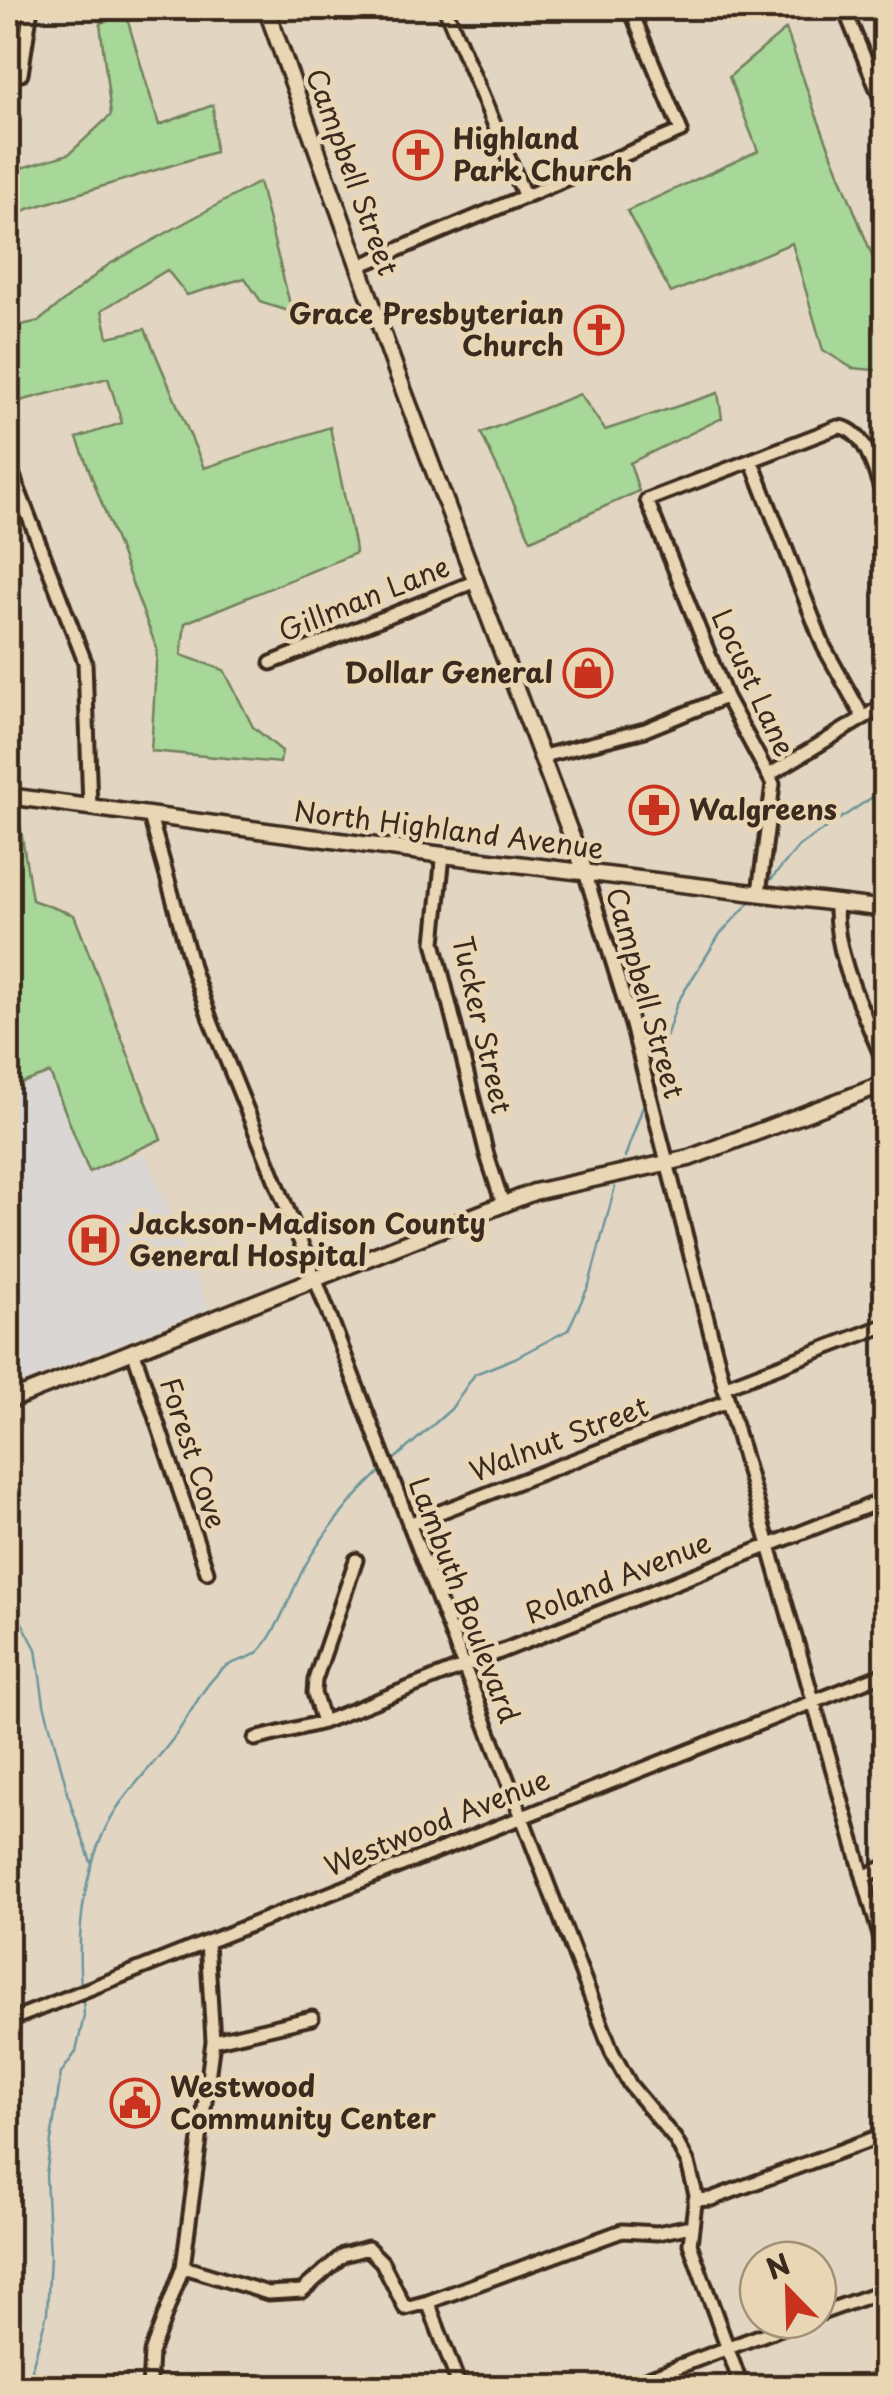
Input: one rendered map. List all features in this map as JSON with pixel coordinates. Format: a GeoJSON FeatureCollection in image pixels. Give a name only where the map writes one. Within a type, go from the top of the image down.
{"type":"FeatureCollection","features":[{"type":"Feature","properties":{"kind":"main road","name":"Campbell Street"},"geometry":{"type":"LineString","coordinates":[[266,8],[584,872]]}},
{"type":"Feature","properties":{"kind":"main road","name":"North Highland Avenue"},"geometry":{"type":"LineString","coordinates":[[8,796],[442,855],[886,909]]}},
{"type":"Feature","properties":{"kind":"main road"},"geometry":{"type":"LineString","coordinates":[[8,1400],[504,1204],[560,1184],[666,1164],[886,1083]]}},
{"type":"Feature","properties":{"kind":"street"},"geometry":{"type":"LineString","coordinates":[[22,74],[32,8]]}},
{"type":"Feature","properties":{"kind":"street"},"geometry":{"type":"LineString","coordinates":[[445,8],[525,197]]}},
{"type":"Feature","properties":{"kind":"street"},"geometry":{"type":"LineString","coordinates":[[358,266],[681,131],[630,8]]}},
{"type":"Feature","properties":{"kind":"street"},"geometry":{"type":"LineString","coordinates":[[844,8],[885,106]]}},
{"type":"Feature","properties":{"kind":"street"},"geometry":{"type":"LineString","coordinates":[[863,717],[824,647],[752,462],[838,427],[849,427],[860,436],[886,503]]}},
{"type":"Feature","properties":{"kind":"street","name":"Locust Lane"},"geometry":{"type":"LineString","coordinates":[[752,462],[648,500],[726,696],[769,776],[773,796],[755,893]]}},
{"type":"Feature","properties":{"kind":"street"},"geometry":{"type":"LineString","coordinates":[[8,463],[85,662],[90,807]]}},
{"type":"Feature","properties":{"kind":"street","name":"Gillman Lane"},"geometry":{"type":"LineString","coordinates":[[272,663],[476,581]]}},
{"type":"Feature","properties":{"kind":"street"},"geometry":{"type":"LineString","coordinates":[[543,756],[648,729],[726,696]]}},
{"type":"Feature","properties":{"kind":"street"},"geometry":{"type":"LineString","coordinates":[[769,776],[886,704]]}},
{"type":"Feature","properties":{"kind":"street","name":"Lambuth Boulevard"},"geometry":{"type":"LineString","coordinates":[[150,816],[194,973],[612,2052],[630,2085],[675,2139],[688,2162],[695,2200],[690,2244],[742,2388]]}},
{"type":"Feature","properties":{"kind":"street","name":"Tucker Street"},"geometry":{"type":"LineString","coordinates":[[442,855],[434,942],[487,1155],[504,1204]]}},
{"type":"Feature","properties":{"kind":"street","name":"Campbell Street"},"geometry":{"type":"LineString","coordinates":[[584,872],[632,1025],[724,1387],[886,1957]]}},
{"type":"Feature","properties":{"kind":"street"},"geometry":{"type":"LineString","coordinates":[[836,903],[835,928],[842,952],[886,1067]]}},
{"type":"Feature","properties":{"kind":"street"},"geometry":{"type":"LineString","coordinates":[[724,1387],[886,1325]]}},
{"type":"Feature","properties":{"kind":"street","name":"Forest Cove"},"geometry":{"type":"LineString","coordinates":[[133,1350],[206,1572]]}},
{"type":"Feature","properties":{"kind":"street","name":"Walnut Street"},"geometry":{"type":"LineString","coordinates":[[408,1524],[728,1400]]}},
{"type":"Feature","properties":{"kind":"street","name":"Roland Avenue"},"geometry":{"type":"LineString","coordinates":[[256,1740],[323,1722],[886,1499]]}},
{"type":"Feature","properties":{"kind":"street"},"geometry":{"type":"LineString","coordinates":[[323,1722],[314,1693],[315,1680],[356,1560]]}},
{"type":"Feature","properties":{"kind":"street","name":"Westwood Avenue"},"geometry":{"type":"LineString","coordinates":[[8,2021],[886,1673]]}},
{"type":"Feature","properties":{"kind":"street"},"geometry":{"type":"LineString","coordinates":[[864,1877],[886,1866]]}},
{"type":"Feature","properties":{"kind":"street"},"geometry":{"type":"LineString","coordinates":[[149,2388],[151,2353],[183,2267],[212,2041],[208,1942]]}},
{"type":"Feature","properties":{"kind":"street"},"geometry":{"type":"LineString","coordinates":[[212,2041],[312,2018]]}},
{"type":"Feature","properties":{"kind":"street"},"geometry":{"type":"LineString","coordinates":[[695,2200],[711,2199],[886,2134]]}},
{"type":"Feature","properties":{"kind":"street"},"geometry":{"type":"LineString","coordinates":[[183,2267],[268,2293],[302,2291],[342,2255],[368,2248],[382,2262],[405,2308],[622,2231],[656,2233],[691,2226]]}},
{"type":"Feature","properties":{"kind":"street"},"geometry":{"type":"LineString","coordinates":[[838,2307],[886,2290]]}},
{"type":"Feature","properties":{"kind":"street"},"geometry":{"type":"LineString","coordinates":[[428,2302],[460,2388]]}},
{"type":"Feature","properties":{"kind":"street"},"geometry":{"type":"LineString","coordinates":[[622,2388],[746,2340]]}},
{"type":"Feature","properties":{"kind":"shaded area","name":"Jackson-Madison County General Hospital"},"geometry":{"type":"Polygon","coordinates":[[[8,1056],[19,1083],[50,1072],[89,1172],[145,1154],[209,1308],[8,1389],[8,1056]]]}},
{"type":"Feature","properties":{"kind":"green space"},"geometry":{"type":"Polygon","coordinates":[[[126,15],[159,125],[213,105],[215,152],[28,209],[8,222],[8,172],[69,154],[111,115],[100,23],[126,15]]]}},
{"type":"Feature","properties":{"kind":"green space"},"geometry":{"type":"Polygon","coordinates":[[[786,29],[885,288],[885,371],[852,368],[823,350],[792,243],[671,293],[627,211],[758,151],[729,77],[786,29]]]}},
{"type":"Feature","properties":{"kind":"green space"},"geometry":{"type":"Polygon","coordinates":[[[259,182],[292,312],[262,303],[245,278],[187,295],[167,270],[102,310],[108,337],[145,329],[204,468],[330,427],[356,553],[185,623],[181,655],[224,670],[253,727],[282,751],[280,763],[151,751],[157,649],[77,438],[122,423],[108,378],[12,403],[8,399],[8,328],[39,321],[108,265],[259,182]]]}},
{"type":"Feature","properties":{"kind":"green space"},"geometry":{"type":"Polygon","coordinates":[[[718,393],[722,418],[630,463],[639,491],[531,540],[481,433],[580,394],[605,430],[718,393]]]}},
{"type":"Feature","properties":{"kind":"green space"},"geometry":{"type":"Polygon","coordinates":[[[8,811],[18,811],[32,900],[74,915],[161,1139],[89,1172],[50,1073],[19,1084],[8,1056],[8,811]]]}},
{"type":"Feature","properties":{"kind":"waterway"},"geometry":{"type":"LineString","coordinates":[[767,884],[799,846],[886,788]]}},
{"type":"Feature","properties":{"kind":"waterway"},"geometry":{"type":"LineString","coordinates":[[652,1081],[677,1003],[720,934],[751,901]]}},
{"type":"Feature","properties":{"kind":"waterway"},"geometry":{"type":"LineString","coordinates":[[625,1157],[646,1098]]}},
{"type":"Feature","properties":{"kind":"waterway"},"geometry":{"type":"LineString","coordinates":[[389,1464],[451,1409],[475,1374],[568,1330],[589,1285],[615,1187]]}},
{"type":"Feature","properties":{"kind":"waterway"},"geometry":{"type":"LineString","coordinates":[[81,1986],[85,1894],[97,1848],[117,1808],[175,1736],[216,1675],[228,1665],[254,1655],[265,1644],[314,1551],[341,1514],[383,1469]]}},
{"type":"Feature","properties":{"kind":"waterway"},"geometry":{"type":"LineString","coordinates":[[8,1596],[36,1649],[44,1704],[92,1865]]}},
{"type":"Feature","properties":{"kind":"waterway"},"geometry":{"type":"LineString","coordinates":[[37,2388],[32,2368],[47,2313],[50,2256],[46,2175],[61,2073],[76,2052],[84,2016],[83,1999]]}},
{"type":"Feature","properties":{"kind":"place","name":"Highland Park Church"},"geometry":{"type":"Point","coordinates":[418,155]}},
{"type":"Feature","properties":{"kind":"place","name":"Grace Presbyterian Church"},"geometry":{"type":"Point","coordinates":[599,330]}},
{"type":"Feature","properties":{"kind":"place","name":"Dollar General"},"geometry":{"type":"Point","coordinates":[588,673]}},
{"type":"Feature","properties":{"kind":"place","name":"Walgreens"},"geometry":{"type":"Point","coordinates":[654,810]}},
{"type":"Feature","properties":{"kind":"place","name":"Jackson-Madison County General Hospital"},"geometry":{"type":"Point","coordinates":[94,1240]}},
{"type":"Feature","properties":{"kind":"place","name":"Westwood Community Center"},"geometry":{"type":"Point","coordinates":[135,2103]}}]}
